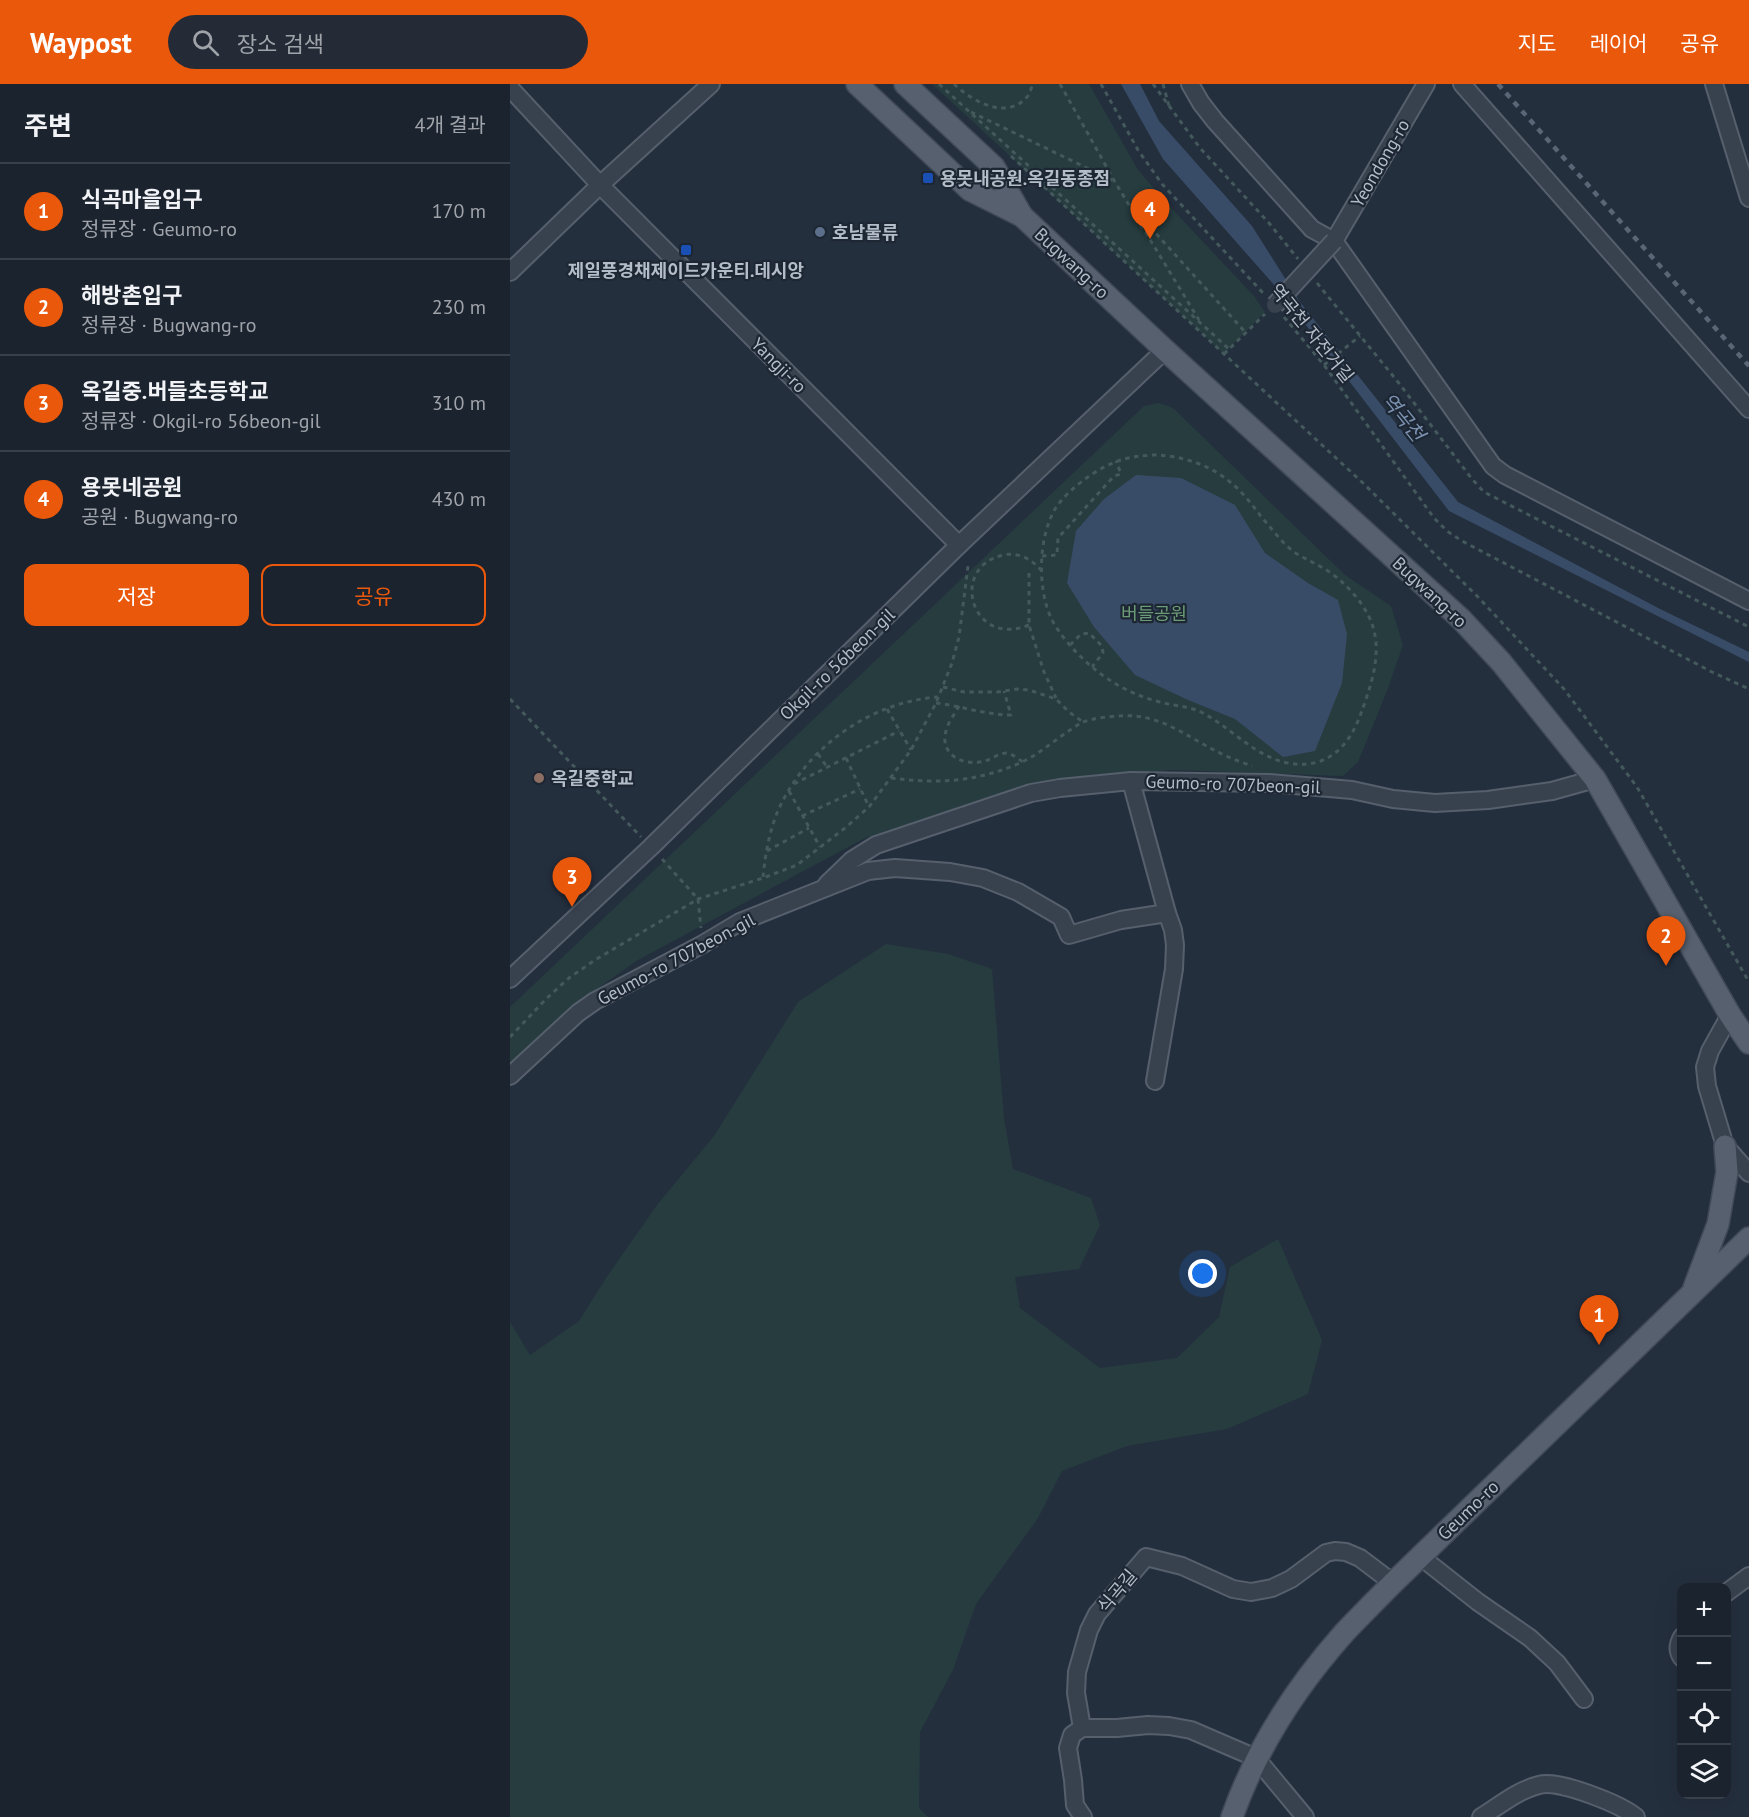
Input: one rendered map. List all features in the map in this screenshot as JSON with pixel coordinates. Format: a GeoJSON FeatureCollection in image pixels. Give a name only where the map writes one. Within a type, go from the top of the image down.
{"type":"FeatureCollection","features":[{"type":"Feature","properties":{"kind":"main road","name":"Bugwang-ro"},"geometry":{"type":"LineString","coordinates":[[857,84],[970,190],[1022,216],[1165,350],[1461,619],[1508,670],[1595,779],[1730,1015],[1749,1043]]}},
{"type":"Feature","properties":{"kind":"main road","name":"Bugwang-ro"},"geometry":{"type":"LineString","coordinates":[[905,84],[994,167],[1022,216]]}},
{"type":"Feature","properties":{"kind":"main road"},"geometry":{"type":"LineString","coordinates":[[1693,1291],[1718,1224],[1727,1172],[1725,1146]]}},
{"type":"Feature","properties":{"kind":"main road","name":"Geumo-ro"},"geometry":{"type":"LineString","coordinates":[[1232,1817],[1256,1758],[1275,1725],[1318,1665],[1344,1634],[1392,1583],[1749,1238]]}},
{"type":"Feature","properties":{"kind":"street"},"geometry":{"type":"LineString","coordinates":[[510,272],[711,84]]}},
{"type":"Feature","properties":{"kind":"street"},"geometry":{"type":"LineString","coordinates":[[1190,84],[1215,121],[1312,229],[1334,242],[1493,466],[1505,476],[1749,601]]}},
{"type":"Feature","properties":{"kind":"street","name":"Yeondong-ro"},"geometry":{"type":"LineString","coordinates":[[1275,305],[1334,242],[1426,84]]}},
{"type":"Feature","properties":{"kind":"street"},"geometry":{"type":"LineString","coordinates":[[1462,84],[1749,409]]}},
{"type":"Feature","properties":{"kind":"street"},"geometry":{"type":"LineString","coordinates":[[1714,84],[1749,198]]}},
{"type":"Feature","properties":{"kind":"street","name":"Yangji-ro"},"geometry":{"type":"LineString","coordinates":[[510,88],[600,186],[959,545]]}},
{"type":"Feature","properties":{"kind":"street","name":"Okgil-ro 56beon-gil"},"geometry":{"type":"LineString","coordinates":[[510,979],[651,847],[959,545],[1165,350]]}},
{"type":"Feature","properties":{"kind":"street","name":"Geumo-ro 707beon-gil"},"geometry":{"type":"LineString","coordinates":[[510,1076],[578,1012],[615,990],[740,922],[868,871],[895,868],[983,878],[1018,892],[1061,917],[1070,934],[1121,920],[1167,913],[1131,781],[1269,783],[1352,790],[1393,799],[1435,803],[1488,800],[1552,792],[1595,779]]}},
{"type":"Feature","properties":{"kind":"street"},"geometry":{"type":"LineString","coordinates":[[819,891],[852,860],[876,845],[1031,793],[1131,781]]}},
{"type":"Feature","properties":{"kind":"street"},"geometry":{"type":"LineString","coordinates":[[1155,1081],[1174,969],[1175,945],[1167,913]]}},
{"type":"Feature","properties":{"kind":"street"},"geometry":{"type":"LineString","coordinates":[[1730,1015],[1710,1051],[1705,1066],[1707,1086],[1725,1146],[1749,1173]]}},
{"type":"Feature","properties":{"kind":"street","name":"식곡길"},"geometry":{"type":"LineString","coordinates":[[1082,1728],[1076,1694],[1077,1672],[1089,1630],[1097,1614],[1146,1557],[1182,1566],[1233,1589],[1251,1592],[1272,1588],[1291,1579],[1326,1553],[1346,1552],[1360,1558],[1392,1583]]}},
{"type":"Feature","properties":{"kind":"street"},"geometry":{"type":"LineString","coordinates":[[1421,1557],[1478,1602],[1530,1638],[1557,1663],[1584,1699]]}},
{"type":"Feature","properties":{"kind":"street"},"geometry":{"type":"LineString","coordinates":[[1731,1589],[1749,1576]]}},
{"type":"Feature","properties":{"kind":"street"},"geometry":{"type":"LineString","coordinates":[[1083,1817],[1075,1804],[1068,1748],[1072,1735],[1082,1728],[1148,1725],[1191,1730],[1256,1758],[1305,1817]]}},
{"type":"Feature","properties":{"kind":"street"},"geometry":{"type":"LineString","coordinates":[[1481,1817],[1525,1790],[1540,1784],[1556,1785],[1609,1801],[1636,1817]]}},
{"type":"Feature","properties":{"kind":"path"},"geometry":{"type":"LineString","coordinates":[[940,84],[1229,349]]}},
{"type":"Feature","properties":{"kind":"path"},"geometry":{"type":"LineString","coordinates":[[954,84],[978,102],[999,109],[1015,105],[1027,97],[1033,84]]}},
{"type":"Feature","properties":{"kind":"path"},"geometry":{"type":"LineString","coordinates":[[1060,84],[1115,182],[1201,323]]}},
{"type":"Feature","properties":{"kind":"path","name":"역곡천 자전거길"},"geometry":{"type":"LineString","coordinates":[[1101,84],[1138,150],[1162,184],[1275,305],[1324,365],[1434,518],[1447,531],[1712,672],[1749,689]]}},
{"type":"Feature","properties":{"kind":"path"},"geometry":{"type":"LineString","coordinates":[[1163,84],[1170,108]]}},
{"type":"Feature","properties":{"kind":"path"},"geometry":{"type":"LineString","coordinates":[[967,110],[1115,182]]}},
{"type":"Feature","properties":{"kind":"path"},"geometry":{"type":"LineString","coordinates":[[1127,202],[1246,333]]}},
{"type":"Feature","properties":{"kind":"path"},"geometry":{"type":"LineString","coordinates":[[1224,354],[1275,305]]}},
{"type":"Feature","properties":{"kind":"path"},"geometry":{"type":"LineString","coordinates":[[1324,365],[1360,336]]}},
{"type":"Feature","properties":{"kind":"path"},"geometry":{"type":"LineString","coordinates":[[1167,455],[1199,464],[1215,472],[1242,493],[1280,539],[1293,551],[1340,579],[1353,594],[1372,625],[1376,655],[1370,688],[1352,736],[1336,752],[1310,764],[1282,762],[1268,757],[1195,709],[1160,702],[1125,690],[1092,667],[1070,645],[1052,619],[1043,590],[1042,556],[1048,525],[1055,509],[1076,486],[1116,461],[1133,457],[1167,455]]}},
{"type":"Feature","properties":{"kind":"path"},"geometry":{"type":"LineString","coordinates":[[1042,556],[1057,555],[1058,538],[1114,476],[1120,474],[1116,461]]}},
{"type":"Feature","properties":{"kind":"path"},"geometry":{"type":"LineString","coordinates":[[1029,626],[1018,630],[1005,630],[993,627],[983,620],[975,609],[972,584],[977,572],[996,556],[1009,554],[1022,556],[1034,561],[1042,571]]}},
{"type":"Feature","properties":{"kind":"path"},"geometry":{"type":"LineString","coordinates":[[510,1037],[569,978],[595,960],[698,899],[763,878],[796,864],[869,807],[911,750],[936,703],[952,663],[959,637],[968,567]]}},
{"type":"Feature","properties":{"kind":"path"},"geometry":{"type":"LineString","coordinates":[[1029,573],[1029,626],[1044,672],[1056,699],[1083,722]]}},
{"type":"Feature","properties":{"kind":"path"},"geometry":{"type":"LineString","coordinates":[[1070,645],[1081,633],[1089,633],[1102,646],[1103,653],[1092,667]]}},
{"type":"Feature","properties":{"kind":"path"},"geometry":{"type":"LineString","coordinates":[[942,687],[964,692],[1029,690],[1056,699]]}},
{"type":"Feature","properties":{"kind":"path"},"geometry":{"type":"LineString","coordinates":[[936,703],[994,715],[1011,715],[1004,691]]}},
{"type":"Feature","properties":{"kind":"path"},"geometry":{"type":"LineString","coordinates":[[763,878],[767,851],[777,814],[793,785],[818,753],[833,738],[851,726],[887,709],[904,702],[938,697]]}},
{"type":"Feature","properties":{"kind":"path"},"geometry":{"type":"LineString","coordinates":[[510,699],[698,899],[703,944]]}},
{"type":"Feature","properties":{"kind":"path"},"geometry":{"type":"LineString","coordinates":[[959,706],[946,729],[945,738],[947,749],[955,758],[974,762],[984,761],[1005,753],[1023,762]]}},
{"type":"Feature","properties":{"kind":"path"},"geometry":{"type":"LineString","coordinates":[[887,709],[911,750]]}},
{"type":"Feature","properties":{"kind":"path"},"geometry":{"type":"LineString","coordinates":[[891,778],[922,782],[957,781],[986,775],[1023,762],[1083,722],[1135,716],[1172,726],[1218,752],[1262,769],[1269,783]]}},
{"type":"Feature","properties":{"kind":"path"},"geometry":{"type":"LineString","coordinates":[[793,785],[899,731]]}},
{"type":"Feature","properties":{"kind":"path"},"geometry":{"type":"LineString","coordinates":[[818,753],[827,767]]}},
{"type":"Feature","properties":{"kind":"path"},"geometry":{"type":"LineString","coordinates":[[846,758],[869,807]]}},
{"type":"Feature","properties":{"kind":"path"},"geometry":{"type":"LineString","coordinates":[[802,816],[860,789]]}},
{"type":"Feature","properties":{"kind":"path"},"geometry":{"type":"LineString","coordinates":[[789,791],[820,847]]}},
{"type":"Feature","properties":{"kind":"path"},"geometry":{"type":"LineString","coordinates":[[767,851],[809,828]]}},
{"type":"Feature","properties":{"kind":"green space"},"geometry":{"type":"Polygon","coordinates":[[[932,84],[1089,84],[1138,170],[1254,296],[1265,312],[1224,354],[932,84]]]}},
{"type":"Feature","properties":{"kind":"green space","name":"버들공원"},"geometry":{"type":"Polygon","coordinates":[[[1159,403],[1173,408],[1345,575],[1391,606],[1403,645],[1358,762],[1343,776],[1170,770],[1026,786],[865,838],[638,960],[567,1010],[510,1065],[510,1007],[1144,406],[1159,403]]]}},
{"type":"Feature","properties":{"kind":"green space"},"geometry":{"type":"Polygon","coordinates":[[[886,944],[948,954],[992,969],[1004,1118],[1013,1169],[1091,1198],[1100,1225],[1079,1269],[1015,1277],[1020,1308],[1100,1368],[1177,1358],[1219,1317],[1230,1267],[1278,1239],[1322,1340],[1308,1394],[1227,1429],[1127,1446],[1062,1471],[1038,1518],[976,1604],[953,1670],[920,1732],[919,1808],[928,1817],[510,1817],[510,1322],[530,1355],[579,1321],[657,1205],[714,1136],[798,1002],[886,944]]]}},
{"type":"Feature","properties":{"kind":"water"},"geometry":{"type":"Polygon","coordinates":[[[1121,84],[1140,84],[1159,121],[1252,226],[1300,302],[1458,502],[1660,609],[1749,652],[1749,662],[1449,511],[1283,295],[1163,159],[1121,84]]]}},
{"type":"Feature","properties":{"kind":"water"},"geometry":{"type":"Polygon","coordinates":[[[1136,475],[1181,478],[1235,505],[1265,553],[1308,583],[1338,600],[1347,634],[1342,683],[1315,751],[1283,757],[1235,719],[1135,675],[1094,627],[1067,583],[1076,531],[1104,499],[1136,475]]]}},
{"type":"Feature","properties":{"kind":"railway"},"geometry":{"type":"LineString","coordinates":[[1498,84],[1749,366]]}},
{"type":"Feature","properties":{"kind":"place","name":"용못내공원.옥길동종점"},"geometry":{"type":"Point","coordinates":[928,178]}},
{"type":"Feature","properties":{"kind":"place","name":"호남물류"},"geometry":{"type":"Point","coordinates":[820,232]}},
{"type":"Feature","properties":{"kind":"place","name":"용못네공원"},"geometry":{"type":"Point","coordinates":[1150,239]}},
{"type":"Feature","properties":{"kind":"place","name":"제일풍경채제이드카운티.데시앙"},"geometry":{"type":"Point","coordinates":[686,250]}},
{"type":"Feature","properties":{"kind":"place","name":"옥길중학교"},"geometry":{"type":"Point","coordinates":[539,778]}},
{"type":"Feature","properties":{"kind":"place","name":"옥길중.버들초등학교"},"geometry":{"type":"Point","coordinates":[572,907]}},
{"type":"Feature","properties":{"kind":"place","name":"해방촌입구"},"geometry":{"type":"Point","coordinates":[1666,966]}},
{"type":"Feature","properties":{"kind":"place","name":"식곡마을입구"},"geometry":{"type":"Point","coordinates":[1599,1345]}},
{"type":"Feature","properties":{"kind":"water label","name":"역곡천"},"geometry":{"type":"Point","coordinates":[1403,417]}}]}
